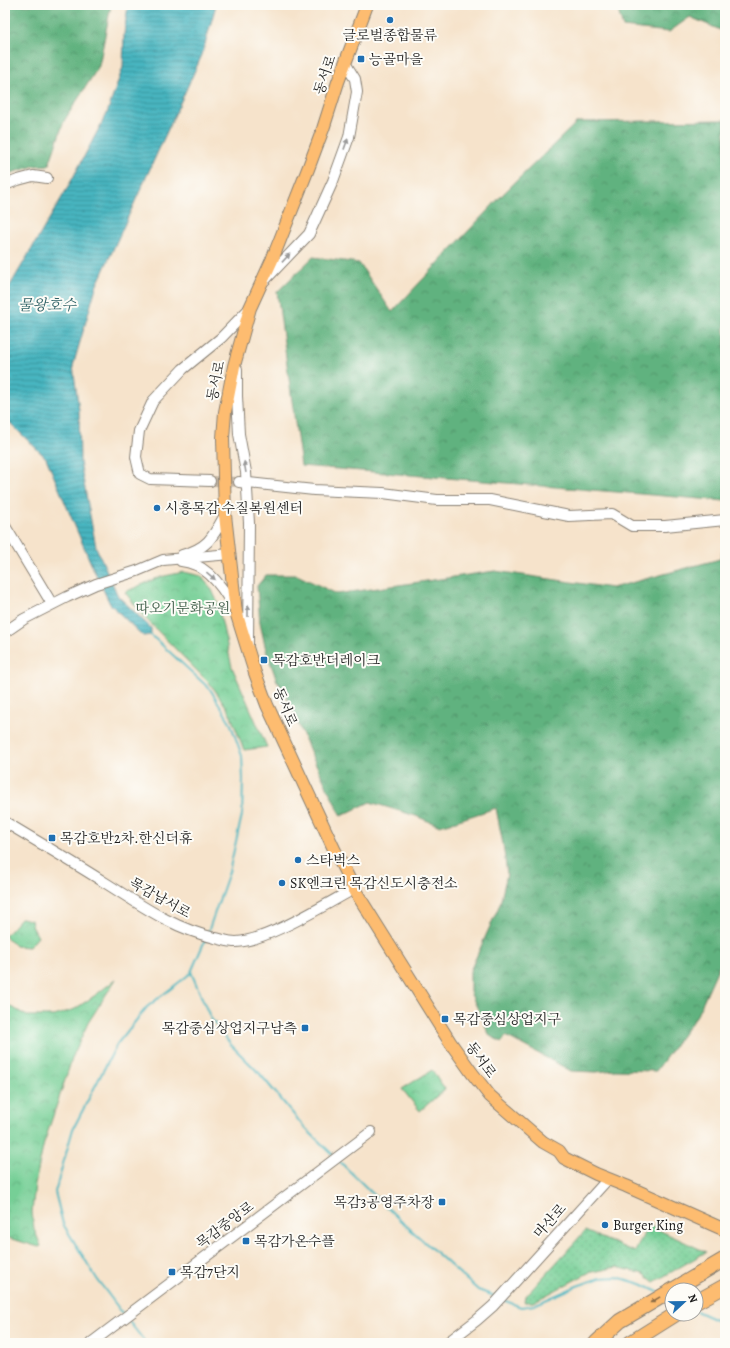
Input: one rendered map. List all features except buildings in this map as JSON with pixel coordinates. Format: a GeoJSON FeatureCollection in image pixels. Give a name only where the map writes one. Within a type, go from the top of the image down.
{"type":"FeatureCollection","features":[{"type":"Feature","properties":{"kind":"highway"},"geometry":{"type":"LineString","coordinates":[[596,1343],[620,1321],[725,1259]]}},
{"type":"Feature","properties":{"kind":"highway"},"geometry":{"type":"LineString","coordinates":[[704,1298],[725,1286]]}},
{"type":"Feature","properties":{"kind":"highway"},"geometry":{"type":"LineString","coordinates":[[632,1341],[664,1321]]}},
{"type":"Feature","properties":{"kind":"main road","name":"동서로"},"geometry":{"type":"LineString","coordinates":[[367,5],[308,169],[272,260],[250,308],[238,352],[225,412],[222,438],[225,515],[236,612],[267,705],[331,844],[354,888],[450,1042],[472,1074],[490,1096],[543,1142],[559,1151],[564,1158],[608,1179],[725,1230]]}},
{"type":"Feature","properties":{"kind":"street"},"geometry":{"type":"LineString","coordinates":[[260,286],[309,234],[349,137],[357,92],[355,79],[345,63]]}},
{"type":"Feature","properties":{"kind":"street"},"geometry":{"type":"LineString","coordinates":[[5,185],[33,176],[47,178]]}},
{"type":"Feature","properties":{"kind":"street"},"geometry":{"type":"LineString","coordinates":[[210,481],[150,479],[140,474],[136,458],[139,431],[153,401],[183,369],[221,338],[250,308]]}},
{"type":"Feature","properties":{"kind":"street"},"geometry":{"type":"LineString","coordinates":[[238,352],[237,396],[243,483],[249,523],[248,650]]}},
{"type":"Feature","properties":{"kind":"street"},"geometry":{"type":"LineString","coordinates":[[243,483],[314,490],[383,494],[437,500],[490,500],[569,516],[612,514],[632,526],[665,526],[725,520]]}},
{"type":"Feature","properties":{"kind":"street"},"geometry":{"type":"LineString","coordinates":[[5,632],[24,619],[52,604],[96,584],[137,571],[163,560],[185,554],[202,546],[210,540],[225,515]]}},
{"type":"Feature","properties":{"kind":"street"},"geometry":{"type":"LineString","coordinates":[[5,526],[52,604]]}},
{"type":"Feature","properties":{"kind":"street"},"geometry":{"type":"LineString","coordinates":[[163,560],[230,554]]}},
{"type":"Feature","properties":{"kind":"street"},"geometry":{"type":"LineString","coordinates":[[163,560],[184,562],[197,566],[207,573],[217,581],[227,594],[236,612]]}},
{"type":"Feature","properties":{"kind":"street","name":"목감남서로"},"geometry":{"type":"LineString","coordinates":[[5,822],[176,926],[220,939],[236,942],[257,938],[282,927],[354,888]]}},
{"type":"Feature","properties":{"kind":"street","name":"목감중앙로"},"geometry":{"type":"LineString","coordinates":[[91,1343],[368,1135]]}},
{"type":"Feature","properties":{"kind":"street","name":"마산로"},"geometry":{"type":"LineString","coordinates":[[447,1343],[493,1306],[608,1179]]}},
{"type":"Feature","properties":{"kind":"green space"},"geometry":{"type":"Polygon","coordinates":[[[5,5],[111,5],[99,66],[64,121],[49,165],[34,166],[5,175],[5,5]]]}},
{"type":"Feature","properties":{"kind":"green space"},"geometry":{"type":"Polygon","coordinates":[[[572,5],[725,5],[725,32],[690,17],[669,32],[623,27],[617,7],[572,5]]]}},
{"type":"Feature","properties":{"kind":"green space"},"geometry":{"type":"Polygon","coordinates":[[[725,120],[725,501],[301,466],[277,292],[313,257],[359,263],[392,312],[505,192],[577,122],[725,120]]]}},
{"type":"Feature","properties":{"kind":"green space"},"geometry":{"type":"Polygon","coordinates":[[[725,544],[725,953],[697,1015],[656,1071],[571,1071],[506,1036],[502,1042],[490,1036],[470,992],[470,971],[500,904],[507,874],[496,808],[440,826],[416,816],[370,802],[341,816],[313,758],[285,693],[277,681],[266,650],[260,623],[257,586],[266,575],[297,575],[337,594],[495,571],[612,588],[720,559],[725,544]]]}},
{"type":"Feature","properties":{"kind":"green space","name":"따오기문화공원"},"geometry":{"type":"Polygon","coordinates":[[[184,572],[201,576],[212,590],[217,601],[232,667],[267,747],[244,750],[229,711],[212,686],[144,617],[125,592],[160,577],[184,572]]]}},
{"type":"Feature","properties":{"kind":"green space"},"geometry":{"type":"Polygon","coordinates":[[[21,918],[31,920],[32,926],[38,937],[29,947],[15,946],[5,936],[21,918]]]}},
{"type":"Feature","properties":{"kind":"green space"},"geometry":{"type":"Polygon","coordinates":[[[116,979],[88,1023],[73,1056],[44,1143],[35,1184],[32,1212],[34,1229],[41,1246],[39,1247],[5,1237],[5,1003],[27,1016],[54,1016],[75,1009],[116,979]]]}},
{"type":"Feature","properties":{"kind":"green space"},"geometry":{"type":"Polygon","coordinates":[[[432,1070],[445,1089],[420,1111],[402,1089],[432,1070]]]}},
{"type":"Feature","properties":{"kind":"green space"},"geometry":{"type":"Polygon","coordinates":[[[648,1225],[706,1252],[654,1282],[644,1274],[617,1267],[588,1273],[533,1302],[524,1302],[525,1297],[585,1231],[635,1252],[648,1225]]]}},
{"type":"Feature","properties":{"kind":"water","name":"물왕호수"},"geometry":{"type":"Polygon","coordinates":[[[128,5],[216,5],[202,55],[96,287],[73,366],[79,410],[80,462],[96,547],[118,596],[151,628],[151,635],[143,636],[110,604],[92,566],[46,458],[10,423],[5,412],[5,294],[68,187],[107,113],[123,67],[124,34],[128,5]]]}},
{"type":"Feature","properties":{"kind":"waterway"},"geometry":{"type":"LineString","coordinates":[[151,635],[210,689],[230,722],[242,756],[242,815],[229,872],[208,932]]}},
{"type":"Feature","properties":{"kind":"waterway"},"geometry":{"type":"LineString","coordinates":[[206,938],[191,972],[210,1017],[232,1046],[260,1074],[304,1127],[333,1155]]}},
{"type":"Feature","properties":{"kind":"waterway"},"geometry":{"type":"LineString","coordinates":[[123,1314],[97,1279],[63,1224],[55,1192],[73,1129],[117,1044],[147,1007],[191,973]]}},
{"type":"Feature","properties":{"kind":"waterway"},"geometry":{"type":"LineString","coordinates":[[339,1161],[401,1221],[478,1290],[497,1297]]}},
{"type":"Feature","properties":{"kind":"waterway"},"geometry":{"type":"LineString","coordinates":[[503,1300],[521,1307],[534,1305],[577,1286],[600,1278],[617,1277],[641,1284],[658,1292]]}},
{"type":"Feature","properties":{"kind":"waterway"},"geometry":{"type":"LineString","coordinates":[[704,1315],[725,1324]]}},
{"type":"Feature","properties":{"kind":"waterway"},"geometry":{"type":"LineString","coordinates":[[127,1319],[146,1343]]}},
{"type":"Feature","properties":{"kind":"tunnel"},"geometry":{"type":"LineString","coordinates":[[210,481],[239,482]]}},
{"type":"Feature","properties":{"kind":"place","name":"글로벌종합물류"},"geometry":{"type":"Point","coordinates":[390,20]}},
{"type":"Feature","properties":{"kind":"place","name":"능골마을"},"geometry":{"type":"Point","coordinates":[361,59]}},
{"type":"Feature","properties":{"kind":"place","name":"시흥목감 수질복원센터"},"geometry":{"type":"Point","coordinates":[157,508]}},
{"type":"Feature","properties":{"kind":"place","name":"목감호반더레이크"},"geometry":{"type":"Point","coordinates":[264,660]}},
{"type":"Feature","properties":{"kind":"place","name":"목감호반2차.한신더휴"},"geometry":{"type":"Point","coordinates":[52,838]}},
{"type":"Feature","properties":{"kind":"place","name":"스타벅스"},"geometry":{"type":"Point","coordinates":[298,860]}},
{"type":"Feature","properties":{"kind":"place","name":"SK엔크린 목감신도시충전소"},"geometry":{"type":"Point","coordinates":[282,883]}},
{"type":"Feature","properties":{"kind":"place","name":"목감중심상업지구"},"geometry":{"type":"Point","coordinates":[445,1019]}},
{"type":"Feature","properties":{"kind":"place","name":"목감중심상업지구남측"},"geometry":{"type":"Point","coordinates":[305,1028]}},
{"type":"Feature","properties":{"kind":"place","name":"목감3공영주차장"},"geometry":{"type":"Point","coordinates":[442,1202]}},
{"type":"Feature","properties":{"kind":"place","name":"Burger King"},"geometry":{"type":"Point","coordinates":[605,1225]}},
{"type":"Feature","properties":{"kind":"place","name":"목감가온수플"},"geometry":{"type":"Point","coordinates":[246,1241]}},
{"type":"Feature","properties":{"kind":"place","name":"목감7단지"},"geometry":{"type":"Point","coordinates":[172,1272]}}]}
